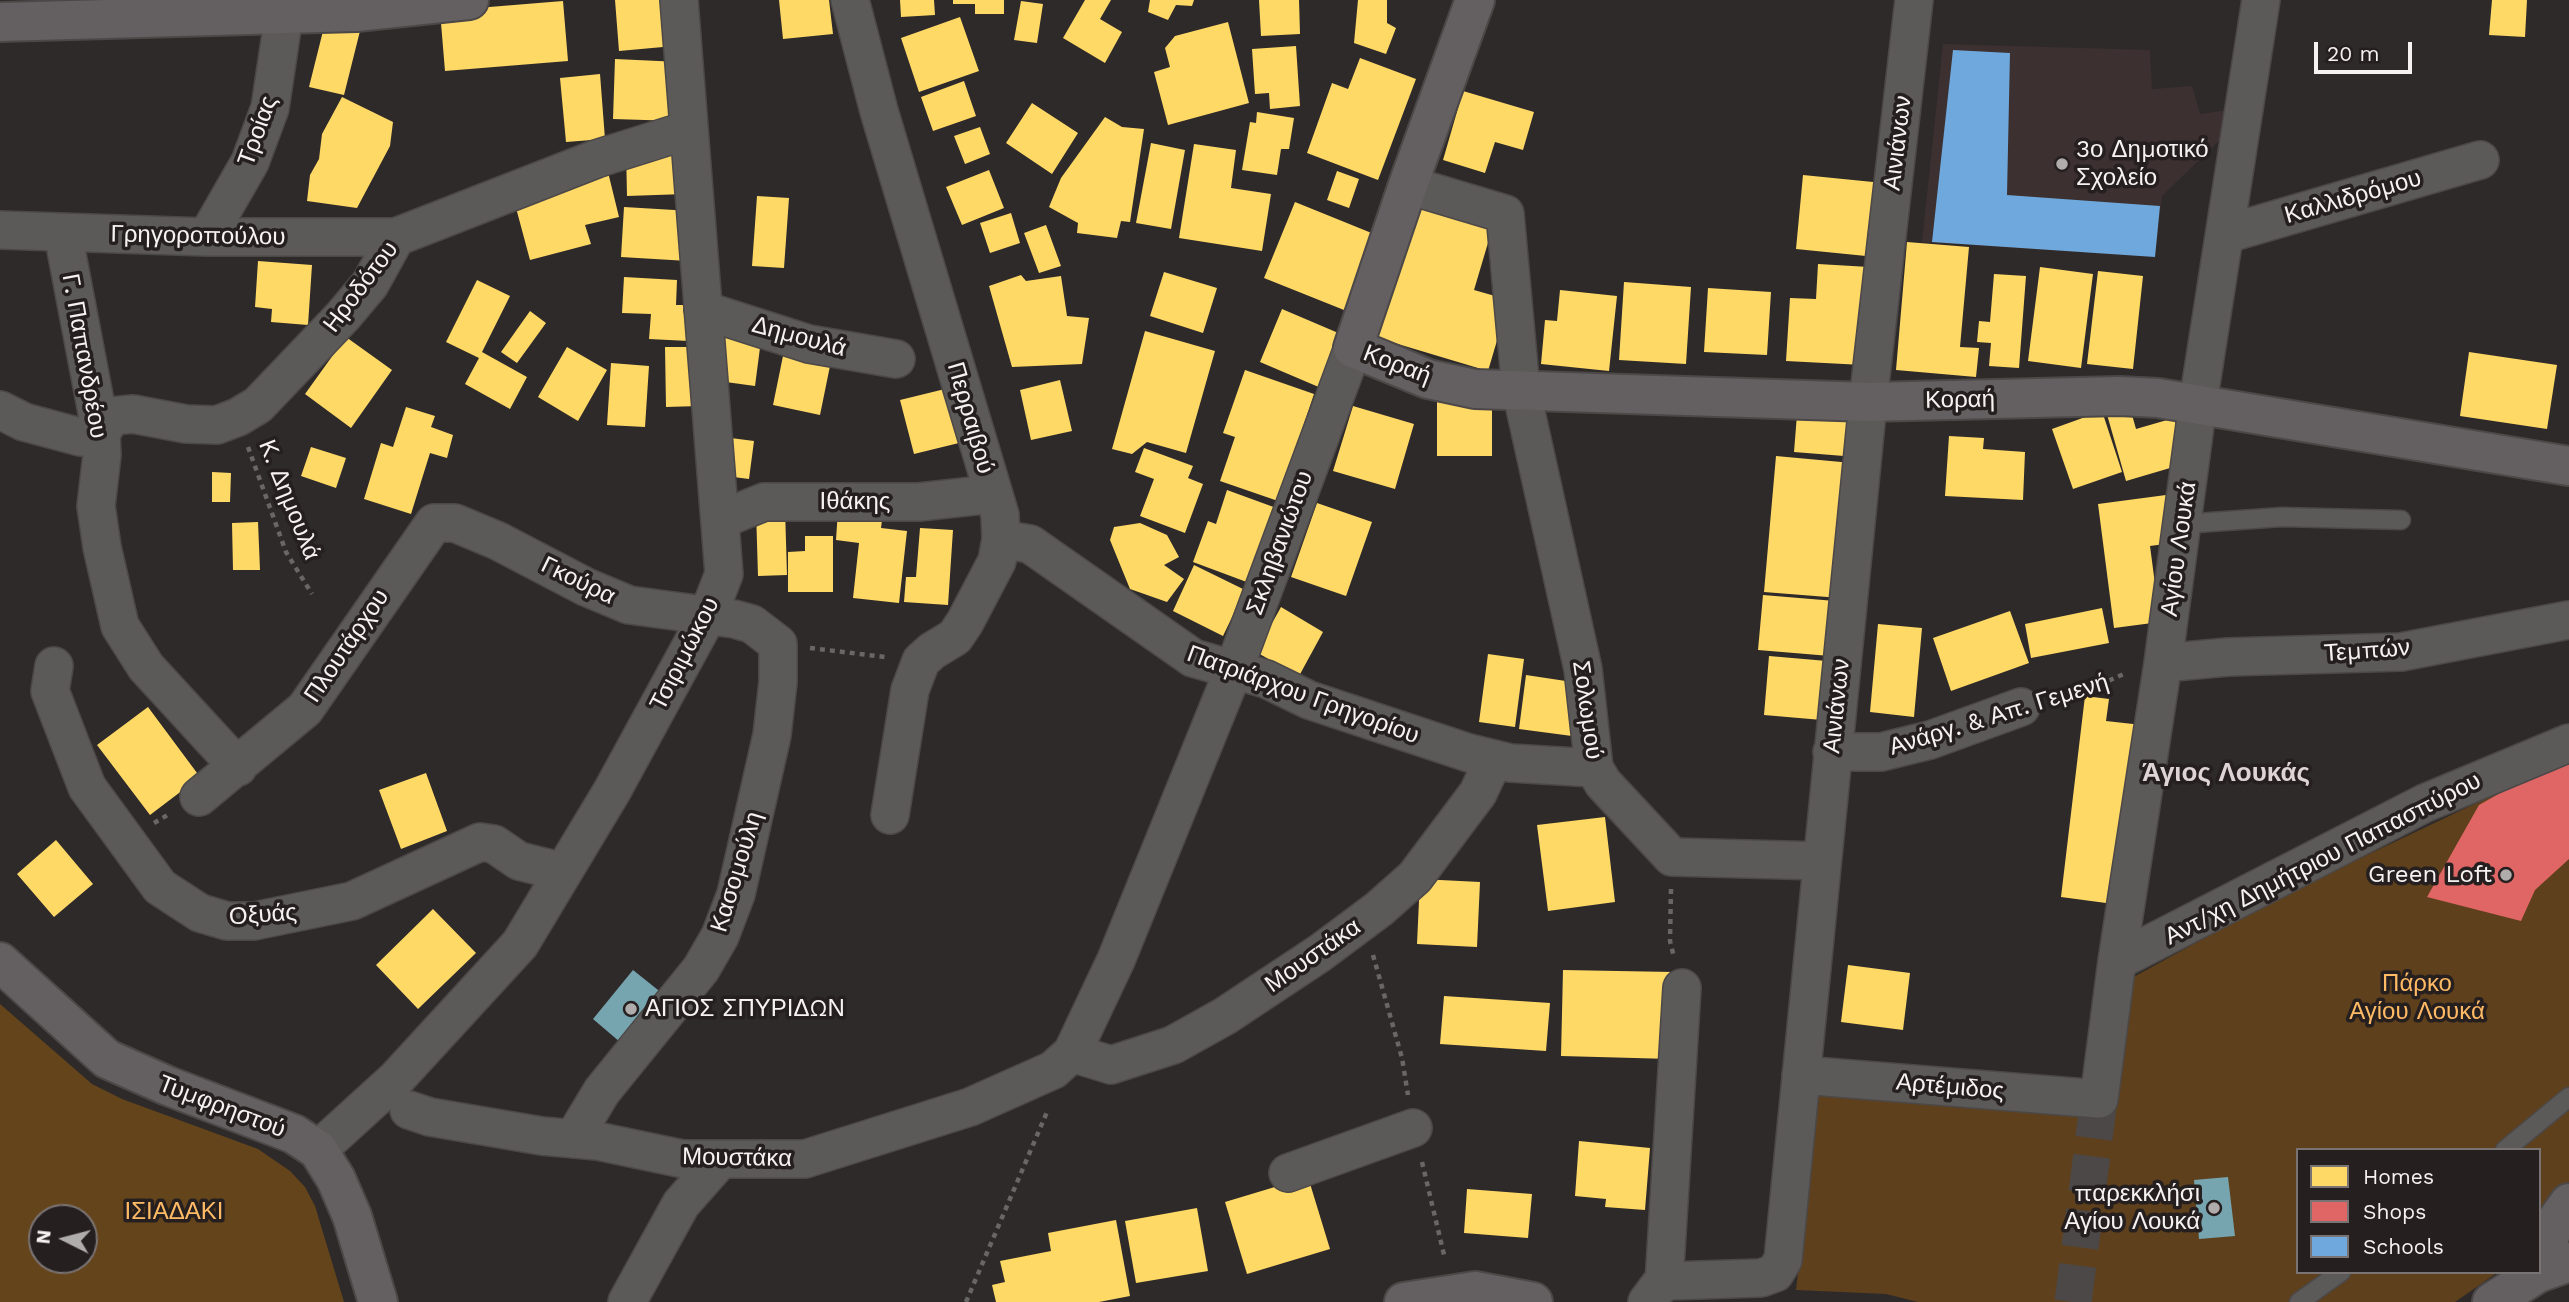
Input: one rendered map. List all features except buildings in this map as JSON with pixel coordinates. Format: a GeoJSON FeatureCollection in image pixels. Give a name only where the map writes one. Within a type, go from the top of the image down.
{"type":"FeatureCollection","features":[{"type":"Feature","properties":{"kind":"street"},"geometry":{"type":"LineString","coordinates":[[0,22],[356,12],[468,0]]}},
{"type":"Feature","properties":{"kind":"street","name":"Τσιριμώκου"},"geometry":{"type":"LineString","coordinates":[[318,1150],[396,1079],[520,944],[612,791],[708,615],[724,575],[679,0]]}},
{"type":"Feature","properties":{"kind":"street","name":"Περραιβού"},"geometry":{"type":"LineString","coordinates":[[850,0],[879,111],[1000,515],[1001,539],[997,561],[965,622],[956,637],[921,661]]}},
{"type":"Feature","properties":{"kind":"street","name":"Σκληβανιώτου"},"geometry":{"type":"LineString","coordinates":[[1063,1062],[1116,960],[1234,669],[1353,348],[1408,184],[1475,0]]}},
{"type":"Feature","properties":{"kind":"street","name":"Αινιάνων"},"geometry":{"type":"LineString","coordinates":[[1655,1293],[1761,1278],[1775,1273],[1781,1267],[1868,402],[1914,0]]}},
{"type":"Feature","properties":{"kind":"street","name":"Αγίου Λουκά"},"geometry":{"type":"LineString","coordinates":[[2099,1099],[2198,403],[2261,0]]}},
{"type":"Feature","properties":{"kind":"street","name":"Τροίας"},"geometry":{"type":"LineString","coordinates":[[207,237],[250,162],[270,108],[284,15]]}},
{"type":"Feature","properties":{"kind":"street","name":"Ηροδότου"},"geometry":{"type":"LineString","coordinates":[[101,433],[112,416],[132,414],[186,424],[217,425],[238,417],[258,405],[343,316],[370,284],[396,237],[596,159],[688,130]]}},
{"type":"Feature","properties":{"kind":"street","name":"Καλλιδρόμου"},"geometry":{"type":"LineString","coordinates":[[2226,234],[2480,160]]}},
{"type":"Feature","properties":{"kind":"street","name":"Σολωμού"},"geometry":{"type":"LineString","coordinates":[[1408,184],[1504,214],[1521,390],[1583,669],[1594,768],[1603,783],[1672,857]]}},
{"type":"Feature","properties":{"kind":"street","name":"Γρηγοροπούλου"},"geometry":{"type":"LineString","coordinates":[[0,230],[207,237],[396,237]]}},
{"type":"Feature","properties":{"kind":"street","name":"Γ. Παπανδρέου"},"geometry":{"type":"LineString","coordinates":[[63,234],[101,433],[102,455],[96,506],[102,547],[120,626],[146,667],[238,767]]}},
{"type":"Feature","properties":{"kind":"street","name":"Δημουλά"},"geometry":{"type":"LineString","coordinates":[[703,310],[809,344],[896,359]]}},
{"type":"Feature","properties":{"kind":"street","name":"Κοραή"},"geometry":{"type":"LineString","coordinates":[[1353,348],[1428,379],[1475,388],[1868,402],[2120,396],[2198,403],[2569,466]]}},
{"type":"Feature","properties":{"kind":"street"},"geometry":{"type":"LineString","coordinates":[[0,410],[24,422],[63,434],[80,437],[101,433]]}},
{"type":"Feature","properties":{"kind":"street","name":"Ιθάκης"},"geometry":{"type":"LineString","coordinates":[[720,520],[764,502],[919,502],[992,494]]}},
{"type":"Feature","properties":{"kind":"street","name":"Πλουτάρχου"},"geometry":{"type":"LineString","coordinates":[[199,797],[305,709],[329,678],[426,531],[434,523],[455,523]]}},
{"type":"Feature","properties":{"kind":"street","name":"Γκούρα"},"geometry":{"type":"LineString","coordinates":[[455,523],[629,606],[708,615],[752,624],[778,644]]}},
{"type":"Feature","properties":{"kind":"street","name":"Πατριάρχου Γρηγορίου"},"geometry":{"type":"LineString","coordinates":[[1001,539],[1030,544],[1176,649],[1200,660],[1234,669],[1390,729],[1494,759],[1594,768]]}},
{"type":"Feature","properties":{"kind":"street","name":"Τεμπών"},"geometry":{"type":"LineString","coordinates":[[2163,663],[2228,657],[2401,652],[2569,620]]}},
{"type":"Feature","properties":{"kind":"street","name":"Κασομούλη"},"geometry":{"type":"LineString","coordinates":[[573,1139],[602,1091],[701,969],[720,936],[736,894],[772,735],[778,682],[778,644]]}},
{"type":"Feature","properties":{"kind":"street"},"geometry":{"type":"LineString","coordinates":[[890,815],[910,690],[921,661]]}},
{"type":"Feature","properties":{"kind":"street","name":"Οξυάς"},"geometry":{"type":"LineString","coordinates":[[54,666],[50,691],[87,787],[144,866],[169,894],[200,913],[227,921],[303,914],[352,901],[480,842],[494,844],[519,862],[563,872]]}},
{"type":"Feature","properties":{"kind":"street","name":"Ανάργ. & Απ. Γεμενή"},"geometry":{"type":"LineString","coordinates":[[1832,752],[1881,752],[1958,731],[2021,707]]}},
{"type":"Feature","properties":{"kind":"street","name":"Αντ/χη Δημήτριου Παπασπύρου"},"geometry":{"type":"LineString","coordinates":[[2117,961],[2425,803],[2569,743]]}},
{"type":"Feature","properties":{"kind":"street","name":"Μουστάκα"},"geometry":{"type":"LineString","coordinates":[[409,1110],[430,1117],[683,1159],[805,1159],[970,1108],[1063,1062],[1111,1065],[1173,1045],[1225,1016],[1320,953],[1379,909],[1415,877],[1459,822],[1478,793],[1494,759]]}},
{"type":"Feature","properties":{"kind":"street"},"geometry":{"type":"LineString","coordinates":[[1672,857],[1822,861]]}},
{"type":"Feature","properties":{"kind":"street","name":"Τυμφρηστού"},"geometry":{"type":"LineString","coordinates":[[0,962],[107,1059],[168,1086],[294,1134],[318,1150],[336,1179],[352,1216],[378,1302]]}},
{"type":"Feature","properties":{"kind":"street"},"geometry":{"type":"LineString","coordinates":[[1655,1293],[1682,988]]}},
{"type":"Feature","properties":{"kind":"street","name":"Αρτέμιδος"},"geometry":{"type":"LineString","coordinates":[[1801,1075],[2099,1099]]}},
{"type":"Feature","properties":{"kind":"street"},"geometry":{"type":"LineString","coordinates":[[1288,1173],[1413,1128]]}},
{"type":"Feature","properties":{"kind":"street"},"geometry":{"type":"LineString","coordinates":[[627,1302],[681,1205],[719,1161]]}},
{"type":"Feature","properties":{"kind":"street"},"geometry":{"type":"LineString","coordinates":[[2541,1262],[2554,1224],[2569,1203]]}},
{"type":"Feature","properties":{"kind":"street"},"geometry":{"type":"LineString","coordinates":[[2541,1270],[2569,1262]]}},
{"type":"Feature","properties":{"kind":"street"},"geometry":{"type":"LineString","coordinates":[[2492,1302],[2534,1274]]}},
{"type":"Feature","properties":{"kind":"street"},"geometry":{"type":"LineString","coordinates":[[1405,1302],[1475,1291],[1533,1302]]}},
{"type":"Feature","properties":{"kind":"lane"},"geometry":{"type":"LineString","coordinates":[[2182,524],[2282,517],[2401,520]]}},
{"type":"Feature","properties":{"kind":"lane"},"geometry":{"type":"LineString","coordinates":[[2507,1148],[2569,1097]]}},
{"type":"Feature","properties":{"kind":"lane"},"geometry":{"type":"LineString","coordinates":[[2299,1302],[2338,1274]]}},
{"type":"Feature","properties":{"kind":"path","name":"Κ. Δημουλά"},"geometry":{"type":"LineString","coordinates":[[238,417],[286,552],[312,594]]}},
{"type":"Feature","properties":{"kind":"path"},"geometry":{"type":"LineString","coordinates":[[778,644],[921,661]]}},
{"type":"Feature","properties":{"kind":"path","name":"Ανάργ. & Απ. Γεμενή"},"geometry":{"type":"LineString","coordinates":[[2021,707],[2097,686],[2135,670],[2163,663]]}},
{"type":"Feature","properties":{"kind":"path"},"geometry":{"type":"LineString","coordinates":[[126,839],[199,797]]}},
{"type":"Feature","properties":{"kind":"path"},"geometry":{"type":"LineString","coordinates":[[1672,857],[1670,941],[1682,988]]}},
{"type":"Feature","properties":{"kind":"path"},"geometry":{"type":"LineString","coordinates":[[966,1302],[1047,1111],[1063,1062]]}},
{"type":"Feature","properties":{"kind":"shaded area","name":"3ο Δημοτικό Σχολείο"},"geometry":{"type":"Polygon","coordinates":[[[1943,44],[2150,50],[2152,89],[2192,86],[2200,114],[2248,107],[2227,133],[2162,196],[2155,257],[1922,242],[1943,44]]]}},
{"type":"Feature","properties":{"kind":"green space","name":"Πάρκο Αγίου Λουκά"},"geometry":{"type":"Polygon","coordinates":[[[2569,759],[2569,1192],[2541,1232],[2541,1148],[2296,1148],[2296,1274],[2495,1274],[2455,1302],[1918,1302],[1886,1294],[1796,1290],[1819,1096],[1827,1087],[2114,1112],[2130,979],[2283,895],[2569,759]]]}},
{"type":"Feature","properties":{"kind":"green space","name":"ΙΣΙΑΔΑΚΙ"},"geometry":{"type":"Polygon","coordinates":[[[0,1004],[92,1084],[122,1099],[258,1149],[290,1171],[305,1187],[315,1206],[344,1302],[0,1302],[0,1004]]]}},
{"type":"Feature","properties":{"kind":"tunnel"},"geometry":{"type":"LineString","coordinates":[[2073,1302],[2099,1099]]}},
{"type":"Feature","properties":{"kind":"place","name":"3ο Δημοτικό Σχολείο"},"geometry":{"type":"Point","coordinates":[2062,164]}},
{"type":"Feature","properties":{"kind":"place","name":"Green Loft"},"geometry":{"type":"Point","coordinates":[2506,875]}},
{"type":"Feature","properties":{"kind":"place","name":"ΑΓΙΟΣ ΣΠΥΡΙΔΩΝ"},"geometry":{"type":"Point","coordinates":[631,1009]}},
{"type":"Feature","properties":{"kind":"place","name":"παρεκκλήσι Αγίου Λουκά"},"geometry":{"type":"Point","coordinates":[2214,1208]}},
{"type":"Feature","properties":{"kind":"district","name":"Άγιος Λουκάς"},"geometry":{"type":"Point","coordinates":[2226,773]}}]}
